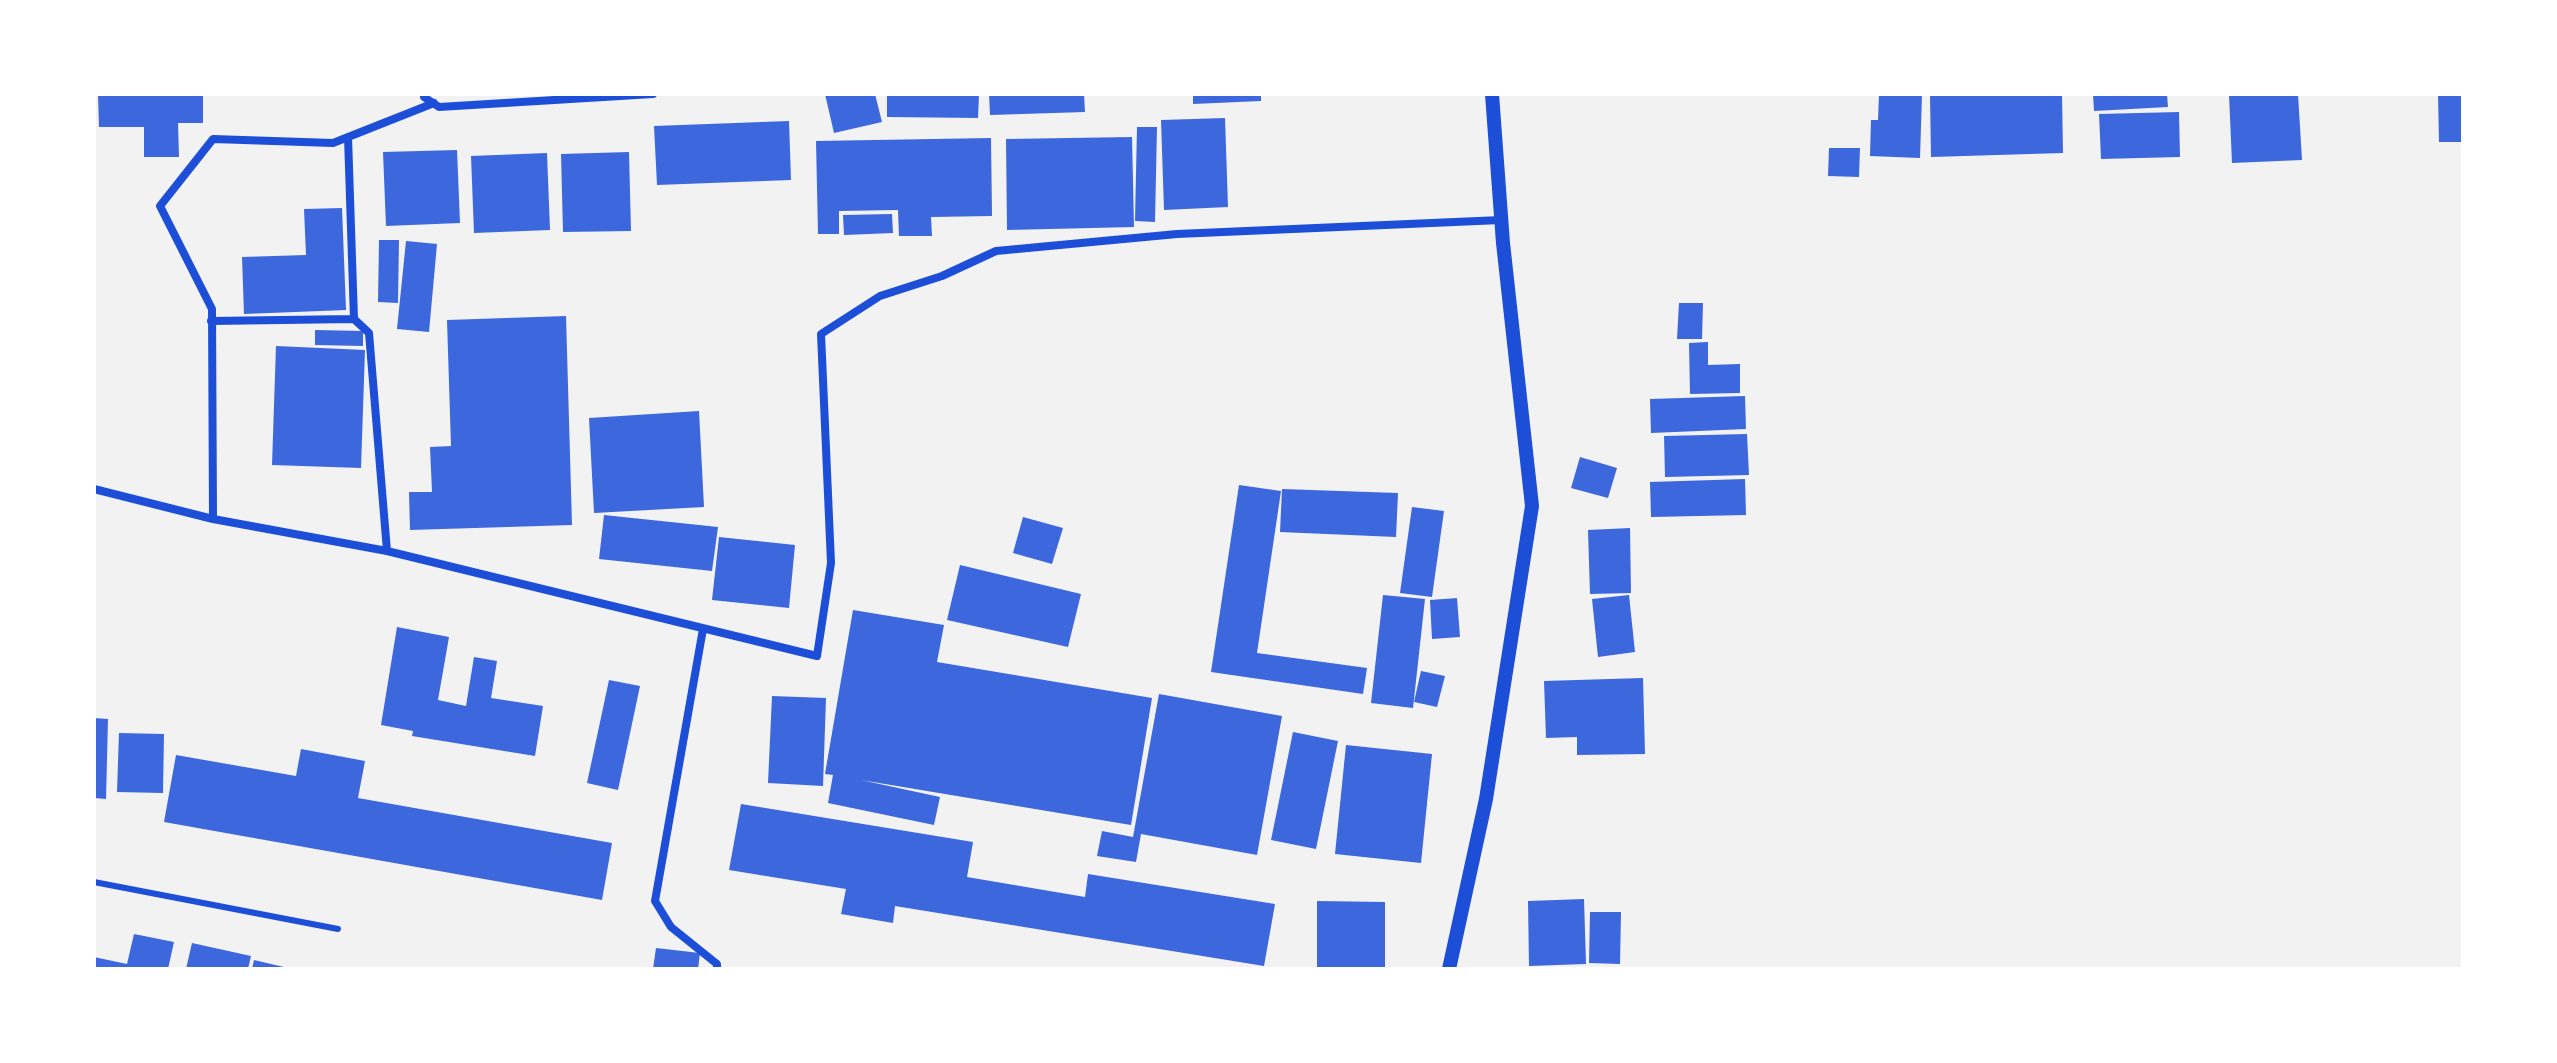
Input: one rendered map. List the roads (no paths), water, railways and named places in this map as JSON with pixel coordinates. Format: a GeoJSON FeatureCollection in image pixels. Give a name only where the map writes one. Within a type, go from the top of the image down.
{"type":"FeatureCollection","features":[{"type":"Feature","properties":{"kind":"street"},"geometry":{"type":"LineString","coordinates":[[424,94],[439,107],[653,94]]}},
{"type":"Feature","properties":{"kind":"street"},"geometry":{"type":"LineString","coordinates":[[1449,969],[1486,799],[1532,506],[1501,220],[1492,94]]}},
{"type":"Feature","properties":{"kind":"street"},"geometry":{"type":"LineString","coordinates":[[213,519],[212,309],[160,206],[213,139],[333,143],[434,103]]}},
{"type":"Feature","properties":{"kind":"street"},"geometry":{"type":"LineString","coordinates":[[348,137],[354,319]]}},
{"type":"Feature","properties":{"kind":"street"},"geometry":{"type":"LineString","coordinates":[[94,489],[213,519],[387,551],[817,656],[831,563],[821,334],[880,296],[942,276],[996,251],[1177,234],[1501,220]]}},
{"type":"Feature","properties":{"kind":"street"},"geometry":{"type":"LineString","coordinates":[[211,321],[354,319],[369,333],[387,551]]}},
{"type":"Feature","properties":{"kind":"street"},"geometry":{"type":"LineString","coordinates":[[703,629],[655,901],[671,927],[717,964],[717,969]]}},
{"type":"Feature","properties":{"kind":"lane"},"geometry":{"type":"LineString","coordinates":[[94,882],[338,929]]}}]}
